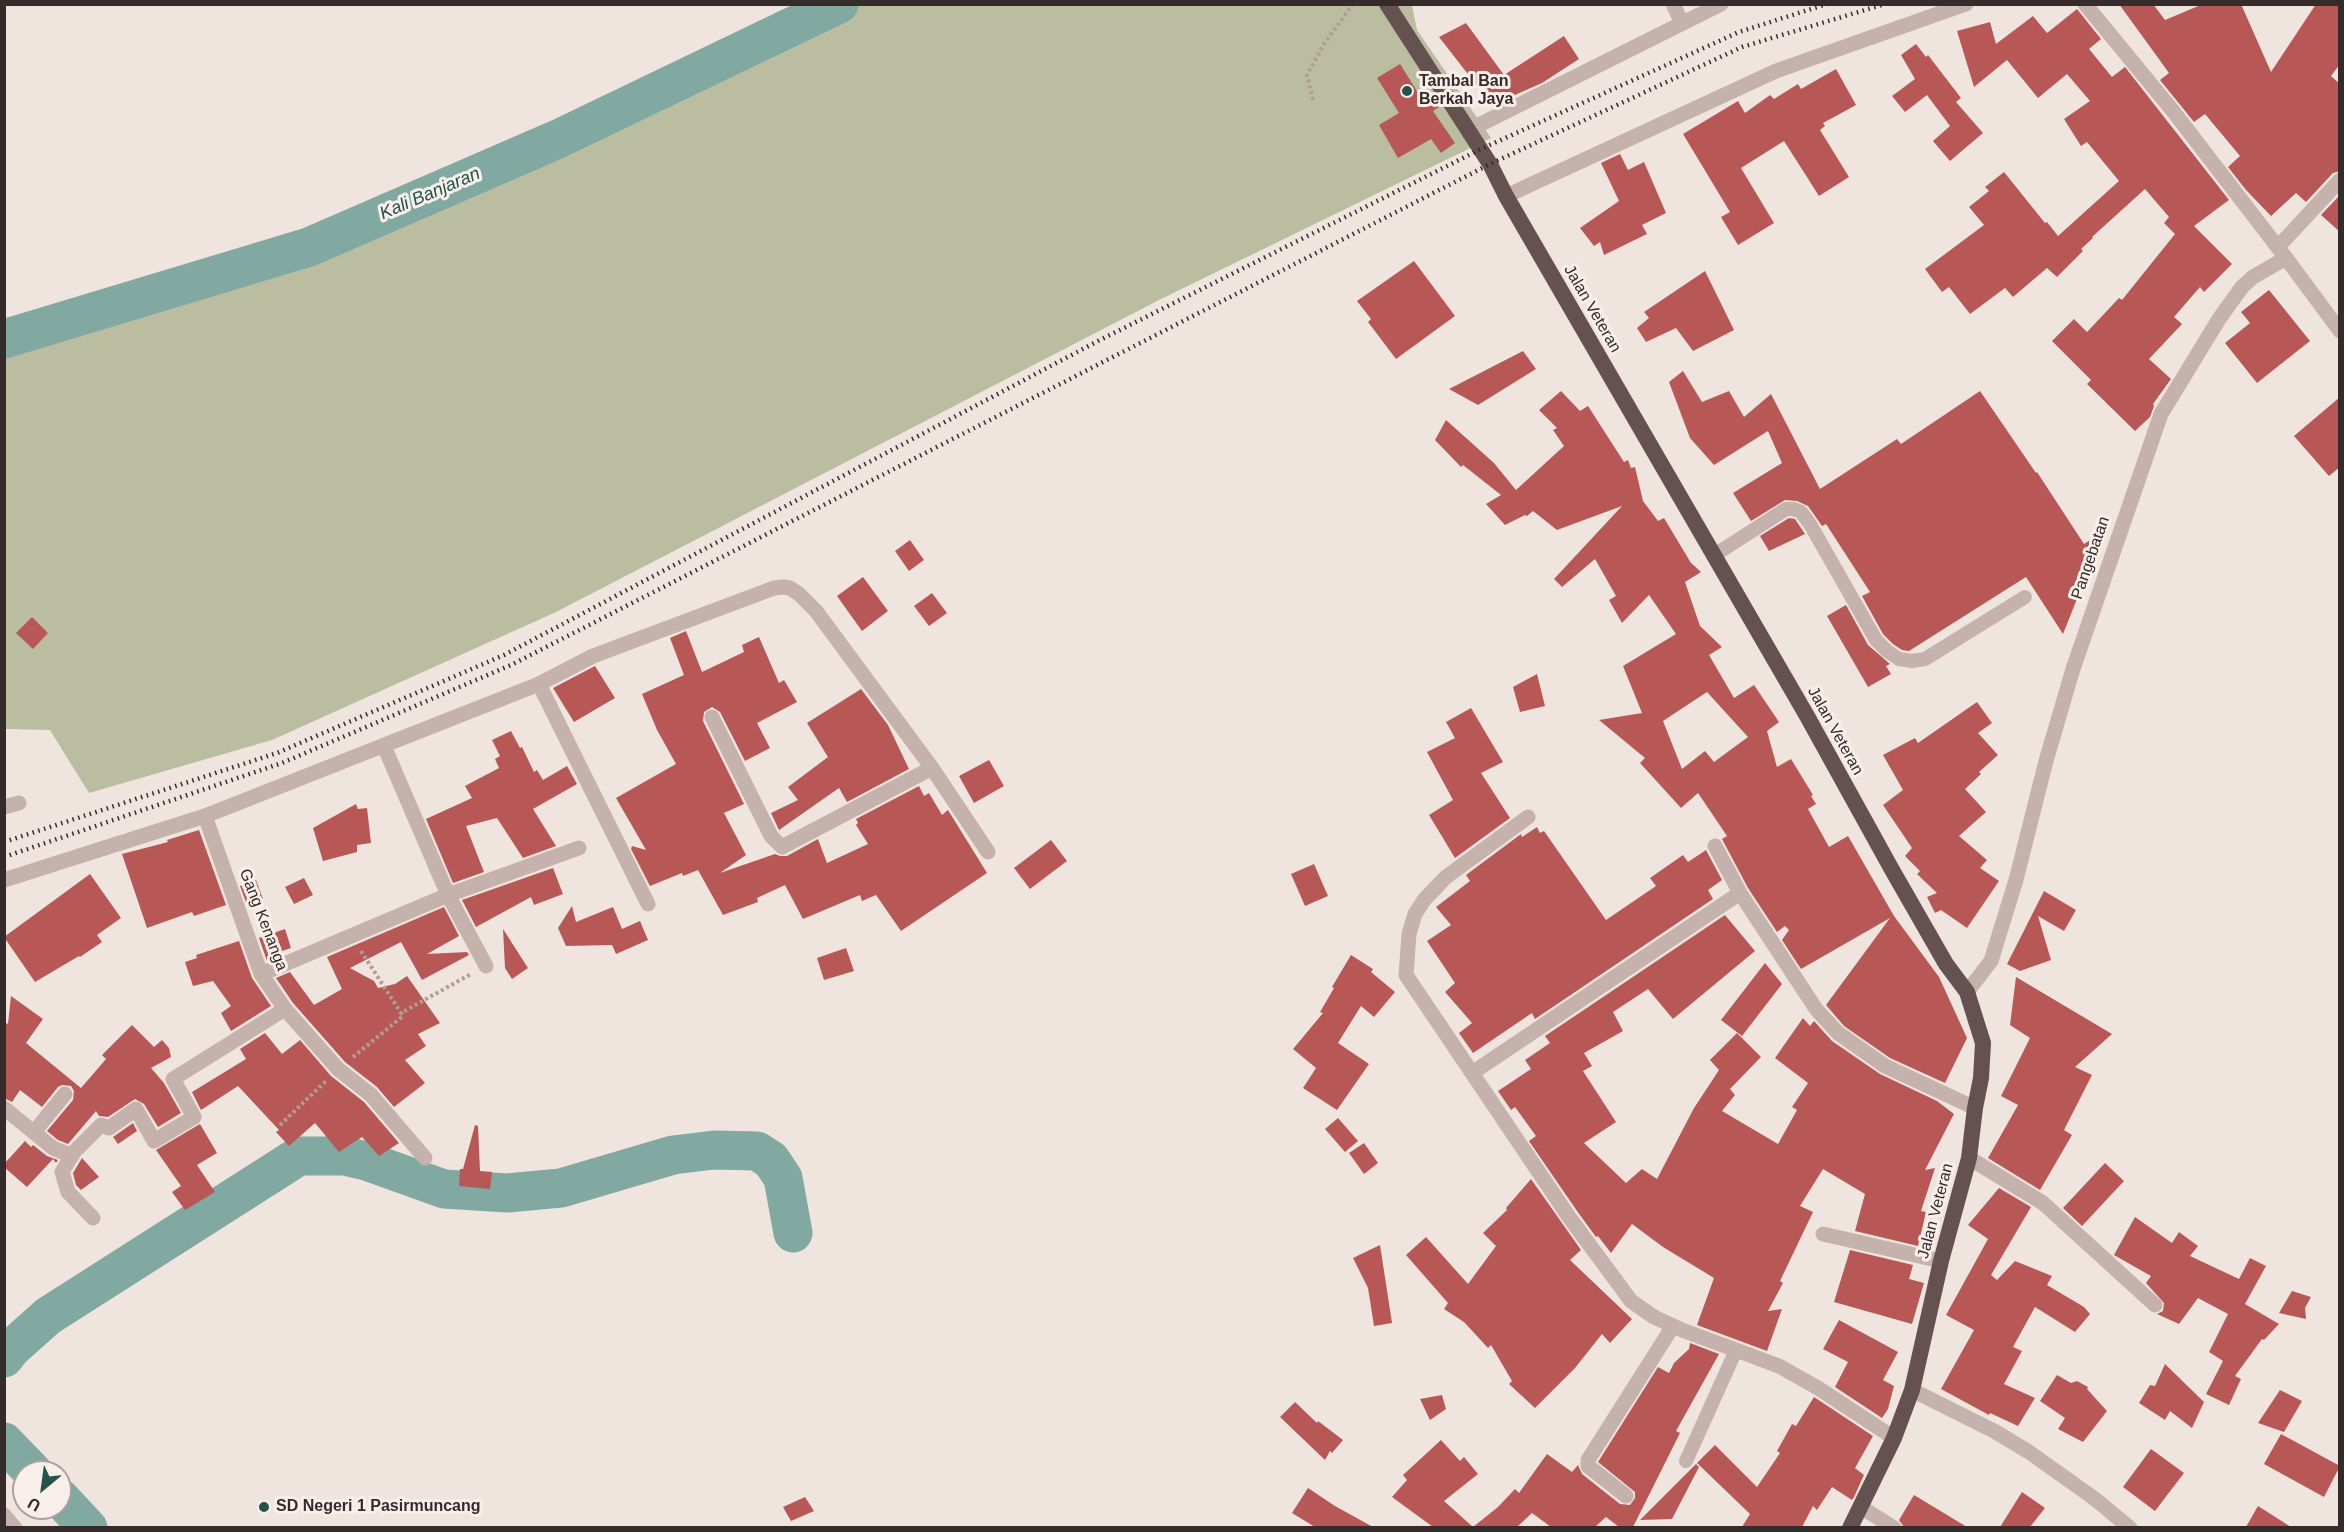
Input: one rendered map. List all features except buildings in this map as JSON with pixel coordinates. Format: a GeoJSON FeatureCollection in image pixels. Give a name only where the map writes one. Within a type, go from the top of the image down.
{"type":"FeatureCollection","features":[{"type":"Feature","properties":{"kind":"highway","name":"Jalan Veteran"},"geometry":{"type":"LineString","coordinates":[[1387,4],[1490,164],[1506,196],[1807,716],[1946,964],[1967,992],[1983,1043],[1981,1078],[1975,1108],[1970,1158],[1941,1261],[1912,1390],[1894,1438],[1850,1527]]}},
{"type":"Feature","properties":{"kind":"street"},"geometry":{"type":"LineString","coordinates":[[1672,4],[1682,23]]}},
{"type":"Feature","properties":{"kind":"street"},"geometry":{"type":"LineString","coordinates":[[1469,130],[1721,4]]}},
{"type":"Feature","properties":{"kind":"street"},"geometry":{"type":"LineString","coordinates":[[1506,196],[1776,71],[1966,4]]}},
{"type":"Feature","properties":{"kind":"street"},"geometry":{"type":"LineString","coordinates":[[2085,4],[2173,111],[2340,331]]}},
{"type":"Feature","properties":{"kind":"street","name":"Pangebatan"},"geometry":{"type":"LineString","coordinates":[[1967,992],[1991,961],[2016,880],[2073,669],[2156,426],[2219,319],[2242,287],[2282,253],[2340,180]]}},
{"type":"Feature","properties":{"kind":"street"},"geometry":{"type":"LineString","coordinates":[[4,880],[205,816],[538,684],[593,656],[774,588],[790,588],[816,611],[932,768],[988,852]]}},
{"type":"Feature","properties":{"kind":"street"},"geometry":{"type":"LineString","coordinates":[[538,684],[648,904]]}},
{"type":"Feature","properties":{"kind":"street"},"geometry":{"type":"LineString","coordinates":[[712,717],[771,836],[782,848],[932,768]]}},
{"type":"Feature","properties":{"kind":"street"},"geometry":{"type":"LineString","coordinates":[[384,746],[448,895],[486,966]]}},
{"type":"Feature","properties":{"kind":"street","name":"Gang Kenanga"},"geometry":{"type":"LineString","coordinates":[[205,816],[261,974],[285,1009],[338,1070],[371,1095],[425,1158]]}},
{"type":"Feature","properties":{"kind":"street"},"geometry":{"type":"LineString","coordinates":[[1528,817],[1446,877],[1424,900],[1415,914],[1409,934],[1406,975],[1569,1217],[1631,1301],[1654,1317],[1673,1326],[1779,1366],[1894,1438]]}},
{"type":"Feature","properties":{"kind":"street"},"geometry":{"type":"LineString","coordinates":[[1715,846],[1740,893],[1816,1009],[1838,1033],[1885,1066],[1975,1108]]}},
{"type":"Feature","properties":{"kind":"street"},"geometry":{"type":"LineString","coordinates":[[261,974],[448,895],[579,848]]}},
{"type":"Feature","properties":{"kind":"street"},"geometry":{"type":"LineString","coordinates":[[1472,1073],[1740,893]]}},
{"type":"Feature","properties":{"kind":"street"},"geometry":{"type":"LineString","coordinates":[[93,1218],[68,1192],[62,1172],[72,1156],[101,1125],[109,1128],[135,1109],[154,1141],[194,1117],[173,1079],[285,1009]]}},
{"type":"Feature","properties":{"kind":"street"},"geometry":{"type":"LineString","coordinates":[[34,1132],[65,1094]]}},
{"type":"Feature","properties":{"kind":"street"},"geometry":{"type":"LineString","coordinates":[[4,1108],[53,1148],[72,1156]]}},
{"type":"Feature","properties":{"kind":"street"},"geometry":{"type":"LineString","coordinates":[[1970,1158],[2043,1203],[2155,1305]]}},
{"type":"Feature","properties":{"kind":"street"},"geometry":{"type":"LineString","coordinates":[[1822,1234],[1941,1261]]}},
{"type":"Feature","properties":{"kind":"street"},"geometry":{"type":"LineString","coordinates":[[1626,1496],[1588,1466],[1588,1460],[1673,1326]]}},
{"type":"Feature","properties":{"kind":"street"},"geometry":{"type":"LineString","coordinates":[[1912,1390],[1994,1431],[2029,1452],[2095,1498],[2130,1527]]}},
{"type":"Feature","properties":{"kind":"street"},"geometry":{"type":"LineString","coordinates":[[1861,1507],[1894,1527]]}},
{"type":"Feature","properties":{"kind":"street"},"geometry":{"type":"LineString","coordinates":[[4,1515],[15,1527]]}},
{"type":"Feature","properties":{"kind":"lane"},"geometry":{"type":"LineString","coordinates":[[1713,556],[1786,509],[1801,512],[1876,640],[1887,651],[1899,658],[1912,661],[1925,659],[2025,597]]}},
{"type":"Feature","properties":{"kind":"lane"},"geometry":{"type":"LineString","coordinates":[[1686,1461],[1736,1350]]}},
{"type":"Feature","properties":{"kind":"path"},"geometry":{"type":"LineString","coordinates":[[1313,100],[1307,75],[1324,44],[1353,4]]}},
{"type":"Feature","properties":{"kind":"path"},"geometry":{"type":"LineString","coordinates":[[280,1125],[338,1070],[403,1016],[351,935]]}},
{"type":"Feature","properties":{"kind":"path"},"geometry":{"type":"LineString","coordinates":[[401,1013],[486,966]]}},
{"type":"Feature","properties":{"kind":"green space"},"geometry":{"type":"Polygon","coordinates":[[[839,5],[1412,5],[1417,30],[1491,138],[1161,299],[556,612],[272,740],[89,793],[50,730],[5,729],[5,339],[309,247],[558,139],[839,5]]]}},
{"type":"Feature","properties":{"kind":"waterway","name":"Kali Banjaran"},"geometry":{"type":"LineString","coordinates":[[4,339],[309,247],[558,139],[839,4]]}},
{"type":"Feature","properties":{"kind":"waterway"},"geometry":{"type":"LineString","coordinates":[[4,1358],[48,1316],[299,1156],[345,1156],[366,1161],[444,1189],[507,1193],[561,1188],[673,1155],[714,1150],[757,1151],[771,1160],[783,1178],[793,1233]]}},
{"type":"Feature","properties":{"kind":"waterway"},"geometry":{"type":"LineString","coordinates":[[4,1442],[21,1460]]}},
{"type":"Feature","properties":{"kind":"waterway"},"geometry":{"type":"LineString","coordinates":[[72,1511],[88,1528]]}},
{"type":"Feature","properties":{"kind":"railway"},"geometry":{"type":"LineString","coordinates":[[4,842],[277,753],[504,655],[1098,341],[1481,149],[1739,32],[1827,4]]}},
{"type":"Feature","properties":{"kind":"railway"},"geometry":{"type":"LineString","coordinates":[[4,857],[282,763],[511,665],[1490,164],[1742,47],[1885,4]]}},
{"type":"Feature","properties":{"kind":"place","name":"Tambal Ban Berkah Jaya"},"geometry":{"type":"Point","coordinates":[1407,91]}},
{"type":"Feature","properties":{"kind":"place","name":"SD Negeri 1 Pasirmuncang"},"geometry":{"type":"Point","coordinates":[264,1507]}}]}
